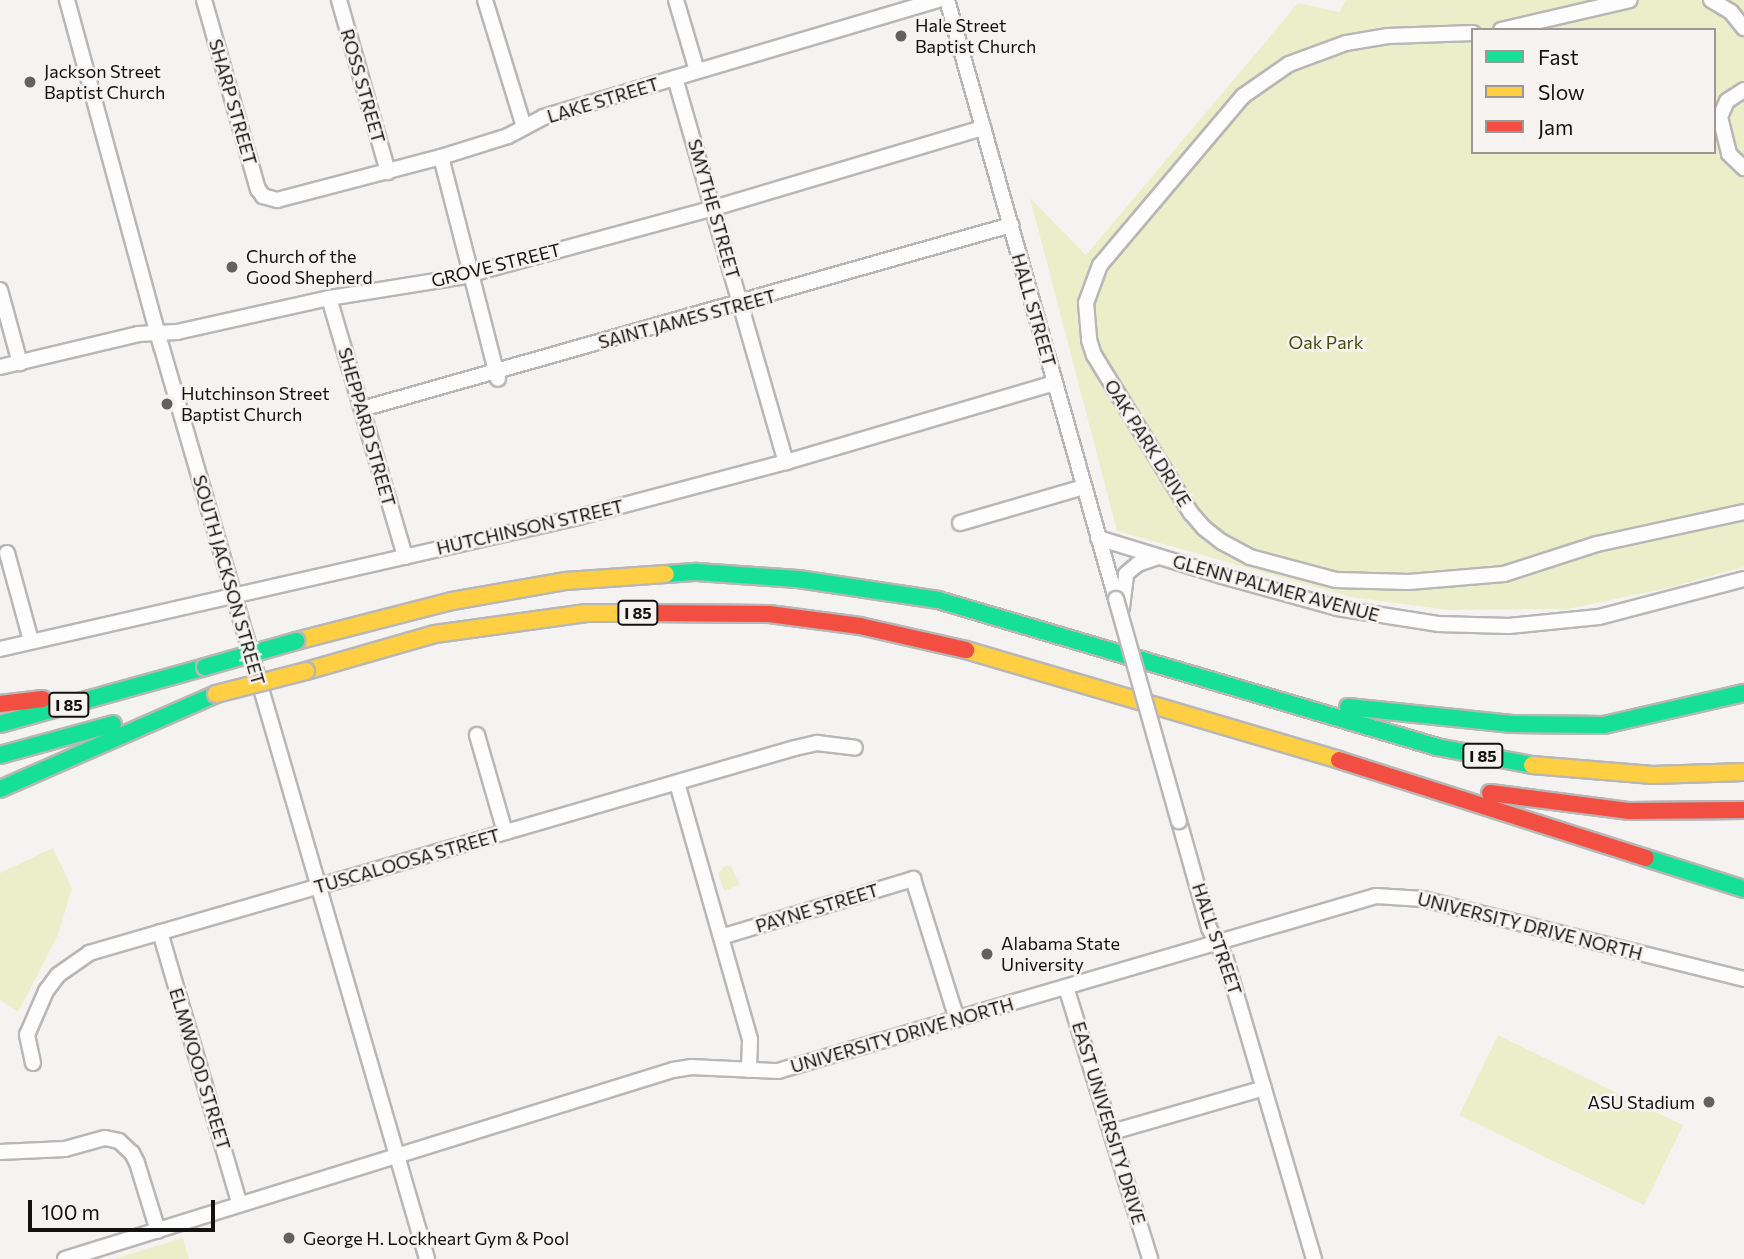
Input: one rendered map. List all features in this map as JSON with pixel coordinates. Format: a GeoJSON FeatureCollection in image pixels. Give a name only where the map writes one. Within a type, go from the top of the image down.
{"type":"FeatureCollection","features":[{"type":"Feature","properties":{"kind":"highway","name":"I 85"},"geometry":{"type":"LineString","coordinates":[[0,724],[296,641],[452,601],[566,581],[697,572],[798,579],[938,600],[1437,747],[1548,768],[1653,775],[1744,772]]}},
{"type":"Feature","properties":{"kind":"highway","name":"I 85"},"geometry":{"type":"LineString","coordinates":[[0,755],[435,635],[587,613],[769,614],[860,626],[973,652],[1368,769],[1514,798],[1616,810],[1744,810]]}},
{"type":"Feature","properties":{"kind":"highway"},"geometry":{"type":"LineString","coordinates":[[1230,684],[1341,706],[1512,724],[1604,725],[1744,693]]}},
{"type":"Feature","properties":{"kind":"highway"},"geometry":{"type":"LineString","coordinates":[[0,704],[138,686]]}},
{"type":"Feature","properties":{"kind":"highway"},"geometry":{"type":"LineString","coordinates":[[0,789],[216,694]]}},
{"type":"Feature","properties":{"kind":"highway"},"geometry":{"type":"LineString","coordinates":[[1368,769],[1744,889]]}},
{"type":"Feature","properties":{"kind":"street","name":"SOUTH JACKSON STREET"},"geometry":{"type":"LineString","coordinates":[[67,0],[233,596],[427,1259]]}},
{"type":"Feature","properties":{"kind":"street","name":"SHARP STREET"},"geometry":{"type":"LineString","coordinates":[[204,0],[258,189],[270,199]]}},
{"type":"Feature","properties":{"kind":"street","name":"ROSS STREET"},"geometry":{"type":"LineString","coordinates":[[339,0],[388,172]]}},
{"type":"Feature","properties":{"kind":"street"},"geometry":{"type":"LineString","coordinates":[[485,0],[524,127]]}},
{"type":"Feature","properties":{"kind":"street"},"geometry":{"type":"LineString","coordinates":[[676,0],[697,71]]}},
{"type":"Feature","properties":{"kind":"street","name":"LAKE STREET"},"geometry":{"type":"LineString","coordinates":[[270,199],[295,196],[441,157],[508,136],[543,117],[937,0]]}},
{"type":"Feature","properties":{"kind":"street","name":"HALL STREET"},"geometry":{"type":"LineString","coordinates":[[947,0],[1209,928],[1226,960],[1314,1259]]}},
{"type":"Feature","properties":{"kind":"street"},"geometry":{"type":"LineString","coordinates":[[1510,28],[1630,0]]}},
{"type":"Feature","properties":{"kind":"street"},"geometry":{"type":"LineString","coordinates":[[1711,0],[1743,23]]}},
{"type":"Feature","properties":{"kind":"street","name":"OAK PARK DRIVE"},"geometry":{"type":"LineString","coordinates":[[1471,33],[1388,36],[1346,43],[1289,64],[1243,96],[1100,265],[1091,282],[1086,303],[1089,340],[1094,355],[1191,513],[1204,528],[1222,542],[1250,557],[1336,580],[1409,582],[1504,574],[1597,544],[1744,512]]}},
{"type":"Feature","properties":{"kind":"street","name":"SMYTHE STREET"},"geometry":{"type":"LineString","coordinates":[[675,78],[786,462]]}},
{"type":"Feature","properties":{"kind":"street"},"geometry":{"type":"LineString","coordinates":[[1744,90],[1727,101],[1720,117],[1728,154],[1744,168]]}},
{"type":"Feature","properties":{"kind":"street","name":"GROVE STREET"},"geometry":{"type":"LineString","coordinates":[[0,368],[138,334],[177,332],[329,298],[471,274],[714,208],[983,128]]}},
{"type":"Feature","properties":{"kind":"street"},"geometry":{"type":"LineString","coordinates":[[441,157],[497,376]]}},
{"type":"Feature","properties":{"kind":"street","name":"SAINT JAMES STREET"},"geometry":{"type":"LineString","coordinates":[[362,409],[497,376],[1011,225]]}},
{"type":"Feature","properties":{"kind":"street"},"geometry":{"type":"LineString","coordinates":[[0,290],[20,363]]}},
{"type":"Feature","properties":{"kind":"street","name":"SHEPPARD STREET"},"geometry":{"type":"LineString","coordinates":[[329,298],[405,557]]}},
{"type":"Feature","properties":{"kind":"street","name":"HUTCHINSON STREET"},"geometry":{"type":"LineString","coordinates":[[0,649],[579,517],[786,462],[1055,383]]}},
{"type":"Feature","properties":{"kind":"street"},"geometry":{"type":"LineString","coordinates":[[960,523],[1084,487]]}},
{"type":"Feature","properties":{"kind":"street","name":"GLENN PALMER AVENUE"},"geometry":{"type":"LineString","coordinates":[[1098,538],[1337,608],[1402,620],[1471,626],[1550,624],[1599,617],[1744,579]]}},
{"type":"Feature","properties":{"kind":"street"},"geometry":{"type":"LineString","coordinates":[[7,553],[31,641]]}},
{"type":"Feature","properties":{"kind":"street","name":"HALL STREET"},"geometry":{"type":"LineString","coordinates":[[1122,619],[1126,574],[1138,564],[1159,557]]}},
{"type":"Feature","properties":{"kind":"street"},"geometry":{"type":"LineString","coordinates":[[477,735],[505,832]]}},
{"type":"Feature","properties":{"kind":"street","name":"TUSCALOOSA STREET"},"geometry":{"type":"LineString","coordinates":[[33,1063],[27,1035],[46,991],[58,975],[89,953],[817,743],[855,748]]}},
{"type":"Feature","properties":{"kind":"street"},"geometry":{"type":"LineString","coordinates":[[677,783],[750,1040],[749,1070]]}},
{"type":"Feature","properties":{"kind":"street","name":"PAYNE STREET"},"geometry":{"type":"LineString","coordinates":[[721,937],[913,879],[957,1019]]}},
{"type":"Feature","properties":{"kind":"street","name":"UNIVERSITY DRIVE NORTH"},"geometry":{"type":"LineString","coordinates":[[65,1259],[673,1070],[778,1071],[1376,896],[1423,899],[1744,979]]}},
{"type":"Feature","properties":{"kind":"street","name":"ELMWOOD STREET"},"geometry":{"type":"LineString","coordinates":[[160,932],[240,1205]]}},
{"type":"Feature","properties":{"kind":"street","name":"EAST UNIVERSITY DRIVE"},"geometry":{"type":"LineString","coordinates":[[1066,987],[1112,1132],[1146,1258]]}},
{"type":"Feature","properties":{"kind":"street"},"geometry":{"type":"LineString","coordinates":[[1112,1132],[1264,1088]]}},
{"type":"Feature","properties":{"kind":"street"},"geometry":{"type":"LineString","coordinates":[[0,1152],[65,1149],[105,1138],[119,1141],[132,1153],[137,1163],[158,1231]]}},
{"type":"Feature","properties":{"kind":"green space","name":"Oak Park"},"geometry":{"type":"Polygon","coordinates":[[[1346,0],[1744,0],[1744,567],[1668,588],[1568,609],[1448,610],[1351,597],[1117,531],[1030,198],[1086,255],[1298,3],[1339,12],[1346,0]]]}},
{"type":"Feature","properties":{"kind":"green space"},"geometry":{"type":"Polygon","coordinates":[[[53,848],[72,888],[58,935],[18,1012],[0,1000],[0,873],[53,848]]]}},
{"type":"Feature","properties":{"kind":"green space"},"geometry":{"type":"Polygon","coordinates":[[[725,866],[731,866],[740,885],[724,891],[718,873],[725,866]]]}},
{"type":"Feature","properties":{"kind":"green space"},"geometry":{"type":"Polygon","coordinates":[[[1498,1035],[1683,1125],[1644,1205],[1459,1115],[1498,1035]]]}},
{"type":"Feature","properties":{"kind":"green space"},"geometry":{"type":"Polygon","coordinates":[[[183,1238],[189,1259],[114,1259],[183,1238]]]}},
{"type":"Feature","properties":{"kind":"traffic: fast"},"geometry":{"type":"LineString","coordinates":[[666,574],[697,572],[798,579],[938,600],[1437,747],[1532,765]]}},
{"type":"Feature","properties":{"kind":"traffic: fast"},"geometry":{"type":"LineString","coordinates":[[205,667],[296,641]]}},
{"type":"Feature","properties":{"kind":"traffic: fast"},"geometry":{"type":"LineString","coordinates":[[0,724],[205,667]]}},
{"type":"Feature","properties":{"kind":"traffic: fast"},"geometry":{"type":"LineString","coordinates":[[1348,707],[1512,724],[1604,725],[1744,693]]}},
{"type":"Feature","properties":{"kind":"traffic: fast"},"geometry":{"type":"LineString","coordinates":[[0,789],[216,694]]}},
{"type":"Feature","properties":{"kind":"traffic: fast"},"geometry":{"type":"LineString","coordinates":[[0,755],[113,724]]}},
{"type":"Feature","properties":{"kind":"traffic: fast"},"geometry":{"type":"LineString","coordinates":[[1646,858],[1744,889]]}},
{"type":"Feature","properties":{"kind":"traffic: slow"},"geometry":{"type":"LineString","coordinates":[[296,641],[452,601],[566,581],[666,574]]}},
{"type":"Feature","properties":{"kind":"traffic: slow"},"geometry":{"type":"LineString","coordinates":[[306,671],[435,634],[587,613],[643,613]]}},
{"type":"Feature","properties":{"kind":"traffic: slow"},"geometry":{"type":"LineString","coordinates":[[966,650],[1339,760]]}},
{"type":"Feature","properties":{"kind":"traffic: slow"},"geometry":{"type":"LineString","coordinates":[[216,694],[306,671]]}},
{"type":"Feature","properties":{"kind":"traffic: slow"},"geometry":{"type":"LineString","coordinates":[[1532,765],[1653,775],[1744,772]]}},
{"type":"Feature","properties":{"kind":"traffic: jam"},"geometry":{"type":"LineString","coordinates":[[643,613],[769,614],[860,626],[966,650]]}},
{"type":"Feature","properties":{"kind":"traffic: jam"},"geometry":{"type":"LineString","coordinates":[[0,704],[43,699]]}},
{"type":"Feature","properties":{"kind":"traffic: jam"},"geometry":{"type":"LineString","coordinates":[[1339,760],[1646,858]]}},
{"type":"Feature","properties":{"kind":"traffic: jam"},"geometry":{"type":"LineString","coordinates":[[1490,793],[1628,811],[1744,810]]}},
{"type":"Feature","properties":{"kind":"place","name":"Hale Street Baptist Church"},"geometry":{"type":"Point","coordinates":[901,36]}},
{"type":"Feature","properties":{"kind":"place","name":"Jackson Street Baptist Church"},"geometry":{"type":"Point","coordinates":[30,82]}},
{"type":"Feature","properties":{"kind":"place","name":"Church of the Good Shepherd"},"geometry":{"type":"Point","coordinates":[232,267]}},
{"type":"Feature","properties":{"kind":"place","name":"Hutchinson Street Baptist Church"},"geometry":{"type":"Point","coordinates":[167,404]}},
{"type":"Feature","properties":{"kind":"place","name":"Alabama State University"},"geometry":{"type":"Point","coordinates":[987,954]}},
{"type":"Feature","properties":{"kind":"place","name":"ASU Stadium"},"geometry":{"type":"Point","coordinates":[1709,1102]}},
{"type":"Feature","properties":{"kind":"place","name":"George H. Lockheart Gym & Pool"},"geometry":{"type":"Point","coordinates":[289,1238]}}]}
